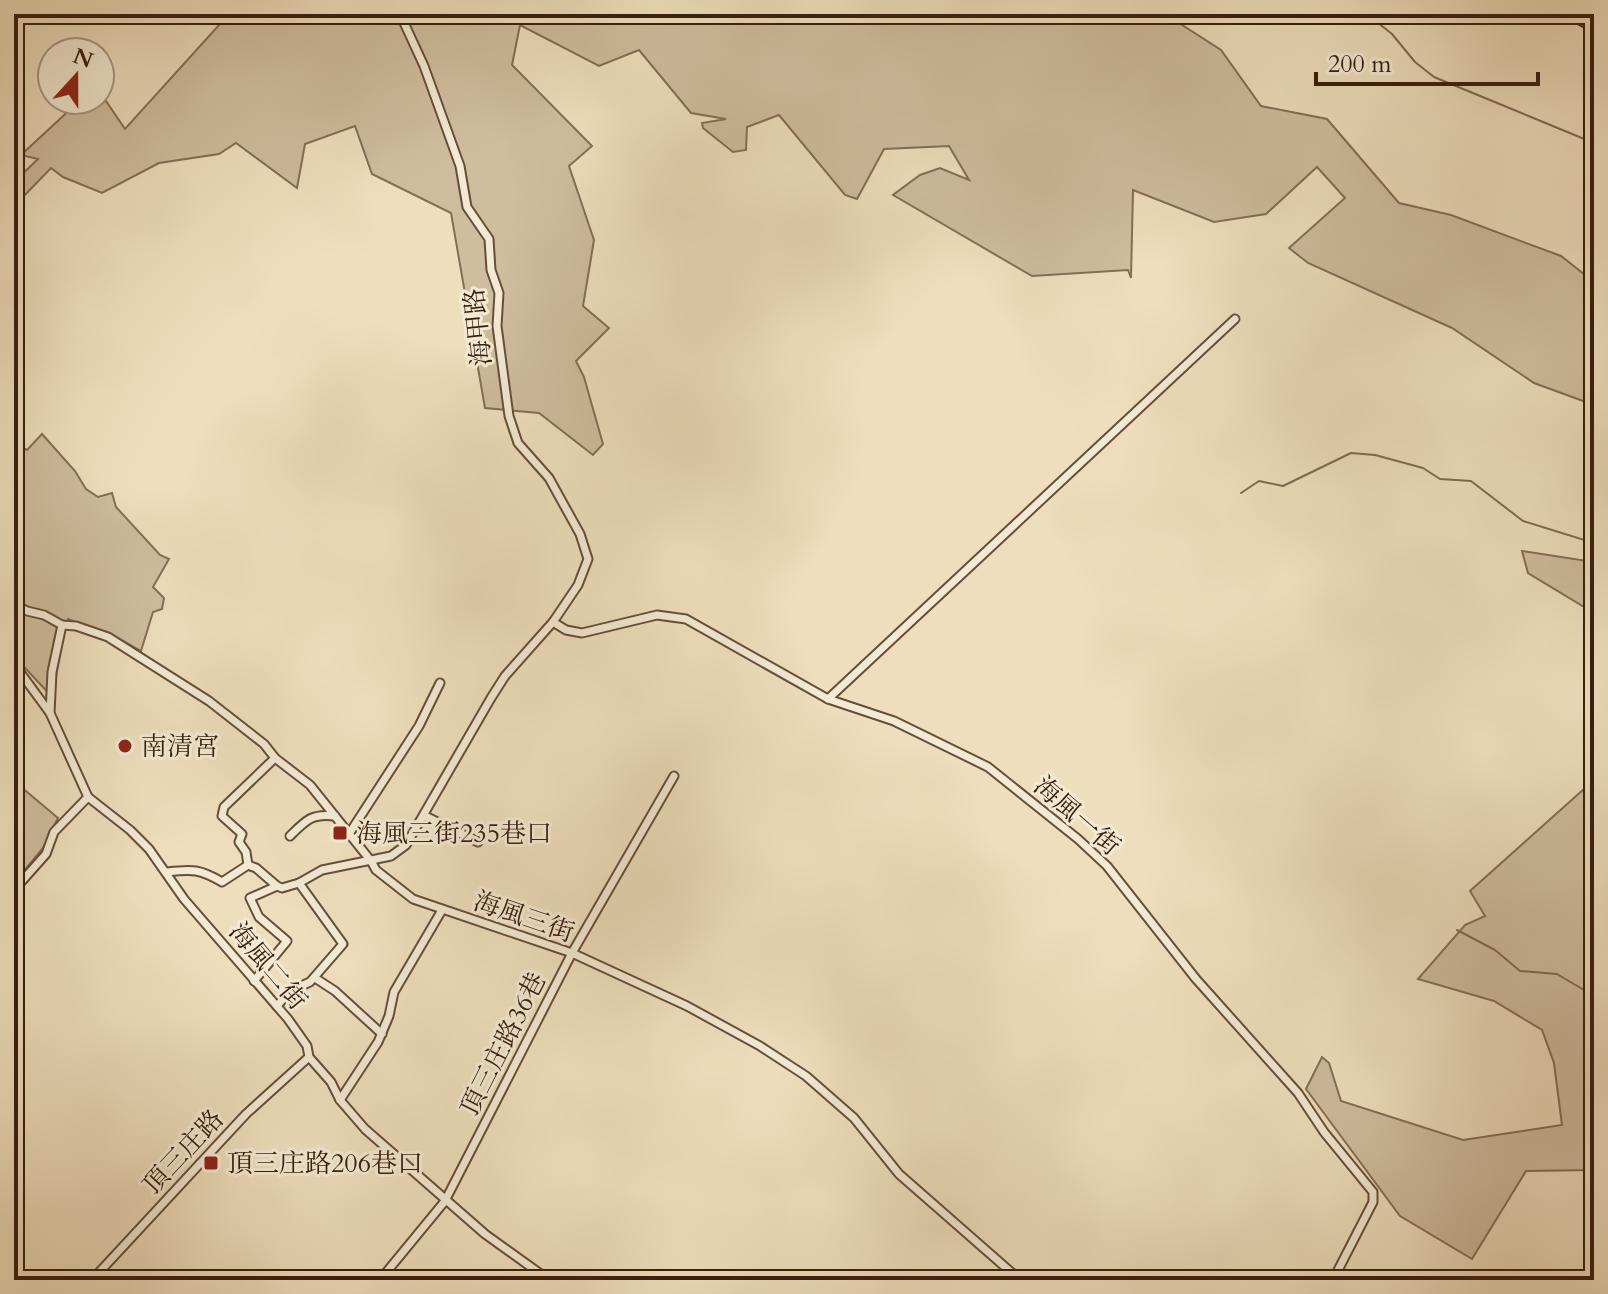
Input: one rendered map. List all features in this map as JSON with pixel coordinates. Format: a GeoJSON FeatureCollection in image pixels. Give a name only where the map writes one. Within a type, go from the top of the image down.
{"type":"FeatureCollection","features":[{"type":"Feature","properties":{"kind":"highway"},"geometry":{"type":"LineString","coordinates":[[1574,14],[1594,24]]}},
{"type":"Feature","properties":{"kind":"highway"},"geometry":{"type":"LineString","coordinates":[[1582,14],[1594,24]]}},
{"type":"Feature","properties":{"kind":"street","name":"海甲路"},"geometry":{"type":"LineString","coordinates":[[400,14],[424,66],[460,166],[467,207],[489,239],[491,270],[499,293],[497,326],[509,416],[518,443],[549,478],[580,534],[588,559],[578,585],[553,622]]}},
{"type":"Feature","properties":{"kind":"street"},"geometry":{"type":"LineString","coordinates":[[828,699],[1235,319]]}},
{"type":"Feature","properties":{"kind":"street","name":"海風三街"},"geometry":{"type":"LineString","coordinates":[[14,604],[62,625],[76,626],[108,637],[209,701],[310,785],[376,870],[404,893],[442,910],[572,953],[687,1006],[760,1046],[806,1076],[854,1118],[899,1174],[1020,1280]]}},
{"type":"Feature","properties":{"kind":"street","name":"海風一街"},"geometry":{"type":"LineString","coordinates":[[553,622],[566,630],[582,633],[657,615],[686,619],[828,699],[894,721],[988,767],[1078,839],[1107,866],[1196,979],[1298,1093],[1324,1132],[1373,1192],[1373,1202],[1333,1280]]}},
{"type":"Feature","properties":{"kind":"street"},"geometry":{"type":"LineString","coordinates":[[248,865],[282,888],[299,883],[322,870],[391,856],[406,845],[505,676],[553,622]]}},
{"type":"Feature","properties":{"kind":"street","name":"海風二街"},"geometry":{"type":"LineString","coordinates":[[62,625],[52,672],[50,713],[88,797],[130,830],[167,872],[184,899],[277,1006],[307,1046],[309,1057],[365,1129],[485,1234],[549,1280]]}},
{"type":"Feature","properties":{"kind":"street"},"geometry":{"type":"LineString","coordinates":[[14,664],[50,713]]}},
{"type":"Feature","properties":{"kind":"street"},"geometry":{"type":"LineString","coordinates":[[349,834],[419,726],[440,683]]}},
{"type":"Feature","properties":{"kind":"street"},"geometry":{"type":"LineString","coordinates":[[248,865],[246,852],[239,842],[242,834],[222,816],[224,807],[275,758]]}},
{"type":"Feature","properties":{"kind":"street","name":"頂三庄路36巷"},"geometry":{"type":"LineString","coordinates":[[380,1280],[445,1201],[572,953],[674,776]]}},
{"type":"Feature","properties":{"kind":"street"},"geometry":{"type":"LineString","coordinates":[[14,890],[46,854],[54,832],[88,797]]}},
{"type":"Feature","properties":{"kind":"street"},"geometry":{"type":"LineString","coordinates":[[290,836],[319,814],[335,816]]}},
{"type":"Feature","properties":{"kind":"street"},"geometry":{"type":"LineString","coordinates":[[425,816],[478,842]]}},
{"type":"Feature","properties":{"kind":"street"},"geometry":{"type":"LineString","coordinates":[[167,872],[202,871],[222,882],[248,865]]}},
{"type":"Feature","properties":{"kind":"street"},"geometry":{"type":"LineString","coordinates":[[277,1006],[290,991],[315,978],[343,944],[299,883]]}},
{"type":"Feature","properties":{"kind":"street"},"geometry":{"type":"LineString","coordinates":[[254,981],[287,941],[259,917],[250,898],[277,886]]}},
{"type":"Feature","properties":{"kind":"street"},"geometry":{"type":"LineString","coordinates":[[340,1100],[382,1034],[394,992],[442,910]]}},
{"type":"Feature","properties":{"kind":"street"},"geometry":{"type":"LineString","coordinates":[[315,978],[335,991],[382,1034]]}},
{"type":"Feature","properties":{"kind":"street","name":"頂三庄路"},"geometry":{"type":"LineString","coordinates":[[92,1280],[246,1114],[309,1057]]}},
{"type":"Feature","properties":{"kind":"shaded area"},"geometry":{"type":"Polygon","coordinates":[[[229,14],[1165,14],[1221,50],[1261,106],[1327,119],[1399,203],[1451,215],[1561,256],[1594,282],[1594,405],[1534,383],[1452,328],[1308,263],[1289,248],[1345,198],[1317,167],[1266,214],[1214,222],[1133,190],[1131,278],[1128,270],[1032,276],[893,195],[920,175],[940,168],[969,180],[949,146],[884,149],[857,199],[845,195],[779,115],[747,127],[746,150],[733,152],[703,128],[702,123],[726,119],[691,113],[639,50],[599,66],[520,25],[512,65],[592,146],[569,166],[594,240],[583,306],[609,328],[576,361],[584,377],[603,444],[593,455],[539,413],[485,408],[451,213],[372,174],[355,126],[305,144],[297,188],[236,143],[219,154],[159,163],[102,193],[63,177],[51,168],[20,200],[14,194],[14,182],[38,159],[21,155],[63,116],[116,116],[125,129],[229,14]]]}},
{"type":"Feature","properties":{"kind":"shaded area"},"geometry":{"type":"Polygon","coordinates":[[[42,434],[75,471],[86,489],[98,497],[112,493],[116,507],[160,555],[169,559],[153,587],[164,598],[162,609],[153,612],[141,651],[116,637],[68,619],[63,630],[53,698],[14,656],[14,443],[27,450],[42,434]]]}},
{"type":"Feature","properties":{"kind":"shaded area"},"geometry":{"type":"Polygon","coordinates":[[[1522,551],[1594,562],[1594,613],[1528,573],[1522,551]]]}},
{"type":"Feature","properties":{"kind":"shaded area"},"geometry":{"type":"Polygon","coordinates":[[[1594,780],[1594,1170],[1526,1171],[1472,1259],[1400,1216],[1306,1089],[1322,1057],[1329,1063],[1341,1101],[1463,1140],[1562,1125],[1554,1063],[1542,1030],[1494,1001],[1418,979],[1465,925],[1485,916],[1470,891],[1594,780]]]}},
{"type":"Feature","properties":{"kind":"shaded area"},"geometry":{"type":"Polygon","coordinates":[[[14,781],[58,818],[43,848],[14,883],[14,781]]]}},
{"type":"Feature","properties":{"kind":"waterway"},"geometry":{"type":"LineString","coordinates":[[1367,14],[1392,34],[1415,62],[1434,77],[1594,143]]}},
{"type":"Feature","properties":{"kind":"waterway"},"geometry":{"type":"LineString","coordinates":[[1241,493],[1259,481],[1283,486],[1351,453],[1375,455],[1423,468],[1440,479],[1471,481],[1523,521],[1594,543]]}},
{"type":"Feature","properties":{"kind":"waterway"},"geometry":{"type":"LineString","coordinates":[[1457,930],[1495,950],[1520,971],[1557,974],[1594,996]]}},
{"type":"Feature","properties":{"kind":"place","name":"南清宮"},"geometry":{"type":"Point","coordinates":[125,746]}},
{"type":"Feature","properties":{"kind":"place","name":"海風三街235巷口"},"geometry":{"type":"Point","coordinates":[340,833]}},
{"type":"Feature","properties":{"kind":"place","name":"頂三庄路206巷口"},"geometry":{"type":"Point","coordinates":[211,1163]}}]}
